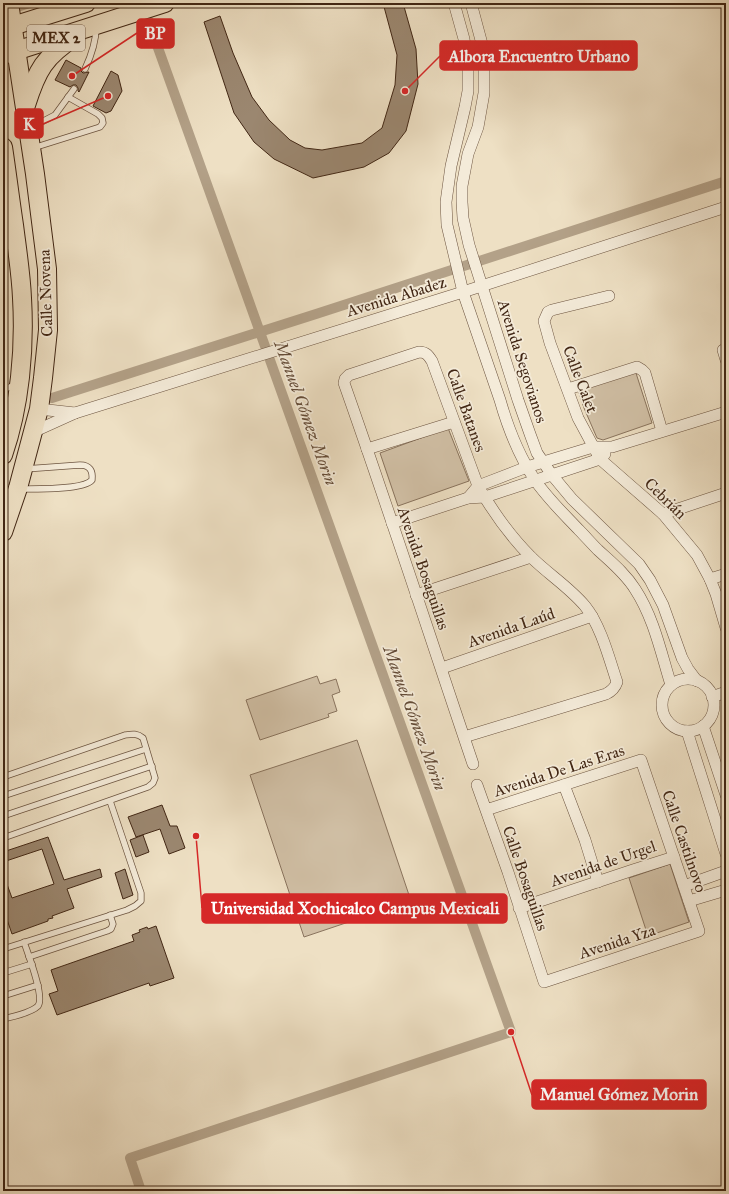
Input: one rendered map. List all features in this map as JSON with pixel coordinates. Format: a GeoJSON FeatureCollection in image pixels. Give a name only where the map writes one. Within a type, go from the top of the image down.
{"type":"FeatureCollection","features":[{"type":"Feature","properties":{"kind":"main road","name":"Calle Novena"},"geometry":{"type":"LineString","coordinates":[[3,532],[18,488],[33,432],[44,378],[48,330],[47,269],[25,110],[9,53],[7,28],[9,3]]}},
{"type":"Feature","properties":{"kind":"main road","name":"MEX 2"},"geometry":{"type":"LineString","coordinates":[[7,28],[86,3]]}},
{"type":"Feature","properties":{"kind":"main road","name":"MEX 2"},"geometry":{"type":"LineString","coordinates":[[9,53],[165,3]]}},
{"type":"Feature","properties":{"kind":"main road"},"geometry":{"type":"LineString","coordinates":[[25,110],[33,84],[39,71],[51,55],[63,45],[94,26]]}},
{"type":"Feature","properties":{"kind":"main road","name":"Calle Novena"},"geometry":{"type":"LineString","coordinates":[[3,454],[14,418],[11,387],[23,340],[20,268],[4,158]]}},
{"type":"Feature","properties":{"kind":"street"},"geometry":{"type":"LineString","coordinates":[[454,3],[464,39],[468,67],[468,91],[451,166],[446,202],[447,226],[461,287],[512,438],[527,467],[556,506],[598,550],[625,575],[635,589],[644,604],[650,619],[671,685]]}},
{"type":"Feature","properties":{"kind":"street","name":"Avenida Segovianos"},"geometry":{"type":"LineString","coordinates":[[471,3],[482,44],[484,61],[484,93],[478,127],[468,154],[462,186],[462,212],[469,243],[486,301],[530,434],[542,462],[552,475],[572,499],[639,564],[650,580],[663,605],[682,658],[697,681]]}},
{"type":"Feature","properties":{"kind":"street","name":"Avenida Abadez"},"geometry":{"type":"LineString","coordinates":[[33,432],[75,413],[461,287],[726,207]]}},
{"type":"Feature","properties":{"kind":"street"},"geometry":{"type":"LineString","coordinates":[[453,250],[469,243]]}},
{"type":"Feature","properties":{"kind":"street","name":"Calle Calet"},"geometry":{"type":"LineString","coordinates":[[593,447],[578,418],[550,343],[544,321],[548,312],[552,310],[609,296]]}},
{"type":"Feature","properties":{"kind":"street"},"geometry":{"type":"LineString","coordinates":[[468,308],[486,301]]}},
{"type":"Feature","properties":{"kind":"street"},"geometry":{"type":"LineString","coordinates":[[476,330],[494,324]]}},
{"type":"Feature","properties":{"kind":"street","name":"Avenida Bosaguillas"},"geometry":{"type":"LineString","coordinates":[[419,352],[349,374],[344,383],[442,668],[473,764]]}},
{"type":"Feature","properties":{"kind":"street","name":"Calle Batanes"},"geometry":{"type":"LineString","coordinates":[[419,352],[424,352],[432,361],[478,486],[493,511],[531,557],[554,576],[585,606],[596,623],[617,682],[612,691],[606,694],[464,737]]}},
{"type":"Feature","properties":{"kind":"street"},"geometry":{"type":"LineString","coordinates":[[568,389],[637,366],[645,373],[662,431]]}},
{"type":"Feature","properties":{"kind":"street","name":"Avenida Abadez"},"geometry":{"type":"LineString","coordinates":[[38,409],[75,413]]}},
{"type":"Feature","properties":{"kind":"street"},"geometry":{"type":"LineString","coordinates":[[468,498],[478,486],[542,462],[593,447],[612,447],[726,412]]}},
{"type":"Feature","properties":{"kind":"street"},"geometry":{"type":"LineString","coordinates":[[367,449],[454,422]]}},
{"type":"Feature","properties":{"kind":"street","name":"Cebrián"},"geometry":{"type":"LineString","coordinates":[[593,447],[600,459],[663,514],[697,555],[716,594],[726,628]]}},
{"type":"Feature","properties":{"kind":"street"},"geometry":{"type":"LineString","coordinates":[[392,523],[468,498],[485,497],[600,459],[612,447]]}},
{"type":"Feature","properties":{"kind":"street"},"geometry":{"type":"LineString","coordinates":[[663,514],[726,493]]}},
{"type":"Feature","properties":{"kind":"street"},"geometry":{"type":"LineString","coordinates":[[416,595],[531,557]]}},
{"type":"Feature","properties":{"kind":"street"},"geometry":{"type":"LineString","coordinates":[[710,579],[726,574]]}},
{"type":"Feature","properties":{"kind":"street","name":"Avenida Laúd"},"geometry":{"type":"LineString","coordinates":[[442,668],[592,616]]}},
{"type":"Feature","properties":{"kind":"street"},"geometry":{"type":"LineString","coordinates":[[683,679],[697,681],[709,690],[714,703],[708,722],[703,726],[687,731],[672,726],[663,713],[663,698],[666,691],[671,685],[683,679]]}},
{"type":"Feature","properties":{"kind":"street"},"geometry":{"type":"LineString","coordinates":[[712,697],[726,692]]}},
{"type":"Feature","properties":{"kind":"street"},"geometry":{"type":"LineString","coordinates":[[703,726],[726,795]]}},
{"type":"Feature","properties":{"kind":"street"},"geometry":{"type":"LineString","coordinates":[[687,731],[726,854]]}},
{"type":"Feature","properties":{"kind":"street","name":"Avenida De Las Eras"},"geometry":{"type":"LineString","coordinates":[[486,810],[641,760]]}},
{"type":"Feature","properties":{"kind":"street","name":"Calle Castilnovo"},"geometry":{"type":"LineString","coordinates":[[641,760],[699,931]]}},
{"type":"Feature","properties":{"kind":"street","name":"Calle Bosaguillas"},"geometry":{"type":"LineString","coordinates":[[477,785],[544,982]]}},
{"type":"Feature","properties":{"kind":"street"},"geometry":{"type":"LineString","coordinates":[[564,785],[585,840],[598,882]]}},
{"type":"Feature","properties":{"kind":"street","name":"Avenida de Urgel"},"geometry":{"type":"LineString","coordinates":[[519,908],[674,857]]}},
{"type":"Feature","properties":{"kind":"street"},"geometry":{"type":"LineString","coordinates":[[684,886],[726,871]]}},
{"type":"Feature","properties":{"kind":"street"},"geometry":{"type":"LineString","coordinates":[[689,901],[726,890]]}},
{"type":"Feature","properties":{"kind":"street","name":"Avenida Yza"},"geometry":{"type":"LineString","coordinates":[[544,982],[699,931]]}},
{"type":"Feature","properties":{"kind":"lane"},"geometry":{"type":"LineString","coordinates":[[85,69],[90,59],[96,37],[94,26]]}},
{"type":"Feature","properties":{"kind":"lane"},"geometry":{"type":"LineString","coordinates":[[28,129],[54,114],[74,89]]}},
{"type":"Feature","properties":{"kind":"lane"},"geometry":{"type":"LineString","coordinates":[[31,149],[100,127],[103,123],[102,118],[98,114],[68,97]]}},
{"type":"Feature","properties":{"kind":"lane"},"geometry":{"type":"LineString","coordinates":[[18,488],[40,489],[81,486],[91,482],[93,478],[89,467],[84,465],[23,469]]}},
{"type":"Feature","properties":{"kind":"lane"},"geometry":{"type":"LineString","coordinates":[[3,777],[124,735],[133,734],[139,735],[143,738],[155,778],[153,783],[148,787],[3,838]]}},
{"type":"Feature","properties":{"kind":"lane"},"geometry":{"type":"LineString","coordinates":[[3,796],[146,749]]}},
{"type":"Feature","properties":{"kind":"lane"},"geometry":{"type":"LineString","coordinates":[[3,816],[152,766]]}},
{"type":"Feature","properties":{"kind":"lane"},"geometry":{"type":"LineString","coordinates":[[3,949],[135,906],[141,901],[141,893],[110,801]]}},
{"type":"Feature","properties":{"kind":"lane"},"geometry":{"type":"LineString","coordinates":[[29,957],[111,929],[113,924],[110,914]]}},
{"type":"Feature","properties":{"kind":"lane"},"geometry":{"type":"LineString","coordinates":[[3,1020],[32,1010],[38,1005],[40,1000],[38,985],[24,942]]}},
{"type":"Feature","properties":{"kind":"lane"},"geometry":{"type":"LineString","coordinates":[[3,973],[32,964]]}},
{"type":"Feature","properties":{"kind":"lane"},"geometry":{"type":"LineString","coordinates":[[3,996],[38,985]]}},
{"type":"Feature","properties":{"kind":"shaded area"},"geometry":{"type":"Polygon","coordinates":[[[635,370],[652,423],[603,440],[597,438],[578,390],[635,370]]]}},
{"type":"Feature","properties":{"kind":"shaded area"},"geometry":{"type":"Polygon","coordinates":[[[448,428],[469,481],[398,506],[380,453],[448,428]]]}},
{"type":"Feature","properties":{"kind":"shaded area"},"geometry":{"type":"Polygon","coordinates":[[[317,676],[320,684],[336,679],[340,692],[332,695],[337,711],[328,714],[329,717],[260,740],[246,700],[317,676]]]}},
{"type":"Feature","properties":{"kind":"shaded area"},"geometry":{"type":"Polygon","coordinates":[[[357,740],[411,901],[304,937],[250,775],[357,740]]]}},
{"type":"Feature","properties":{"kind":"shaded area"},"geometry":{"type":"Polygon","coordinates":[[[670,864],[689,922],[648,936],[629,878],[670,864]]]}},
{"type":"Feature","properties":{"kind":"building"},"geometry":{"type":"Polygon","coordinates":[[[383,3],[403,3],[416,49],[418,84],[406,131],[389,153],[364,167],[313,178],[274,159],[254,142],[234,113],[204,22],[220,16],[233,53],[252,97],[269,120],[290,140],[305,148],[322,150],[362,143],[382,128],[395,85],[397,55],[383,3]]]}},
{"type":"Feature","properties":{"kind":"building"},"geometry":{"type":"Polygon","coordinates":[[[66,60],[81,68],[83,73],[89,72],[79,92],[76,85],[70,87],[55,80],[66,60]]]}},
{"type":"Feature","properties":{"kind":"building"},"geometry":{"type":"Polygon","coordinates":[[[111,71],[118,75],[122,91],[111,111],[106,113],[93,106],[111,71]]]}},
{"type":"Feature","properties":{"kind":"building"},"geometry":{"type":"Polygon","coordinates":[[[162,805],[170,826],[177,826],[185,848],[169,854],[160,829],[136,837],[128,817],[162,805]]]}},
{"type":"Feature","properties":{"kind":"building"},"geometry":{"type":"Polygon","coordinates":[[[143,835],[149,852],[136,857],[130,840],[143,835]]]}},
{"type":"Feature","properties":{"kind":"building"},"geometry":{"type":"Polygon","coordinates":[[[48,837],[64,880],[100,869],[102,877],[67,889],[74,908],[52,916],[53,918],[48,919],[48,921],[12,934],[3,908],[3,876],[12,898],[54,884],[42,849],[3,862],[3,852],[48,837]]]}},
{"type":"Feature","properties":{"kind":"building"},"geometry":{"type":"Polygon","coordinates":[[[125,869],[133,895],[123,899],[115,873],[125,869]]]}},
{"type":"Feature","properties":{"kind":"building"},"geometry":{"type":"Polygon","coordinates":[[[156,926],[174,978],[150,986],[149,983],[57,1015],[49,994],[58,991],[51,970],[134,941],[132,935],[140,932],[139,930],[156,926]]]}},
{"type":"Feature","properties":{"kind":"waterway","name":"Manuel Gómez Morin"},"geometry":{"type":"LineString","coordinates":[[7,10],[30,3]]}},
{"type":"Feature","properties":{"kind":"waterway","name":"Manuel Gómez Morin"},"geometry":{"type":"LineString","coordinates":[[141,1191],[130,1158],[511,1032],[143,6]]}},
{"type":"Feature","properties":{"kind":"waterway"},"geometry":{"type":"LineString","coordinates":[[52,398],[726,181]]}},
{"type":"Feature","properties":{"kind":"place","name":"BP"},"geometry":{"type":"Point","coordinates":[72,76]}},
{"type":"Feature","properties":{"kind":"place","name":"Albora Encuentro Urbano"},"geometry":{"type":"Point","coordinates":[405,91]}},
{"type":"Feature","properties":{"kind":"place","name":"K"},"geometry":{"type":"Point","coordinates":[108,96]}},
{"type":"Feature","properties":{"kind":"place","name":"Universidad Xochicalco Campus Mexicali"},"geometry":{"type":"Point","coordinates":[196,836]}},
{"type":"Feature","properties":{"kind":"place","name":"Manuel Gómez Morin"},"geometry":{"type":"Point","coordinates":[511,1032]}}]}
